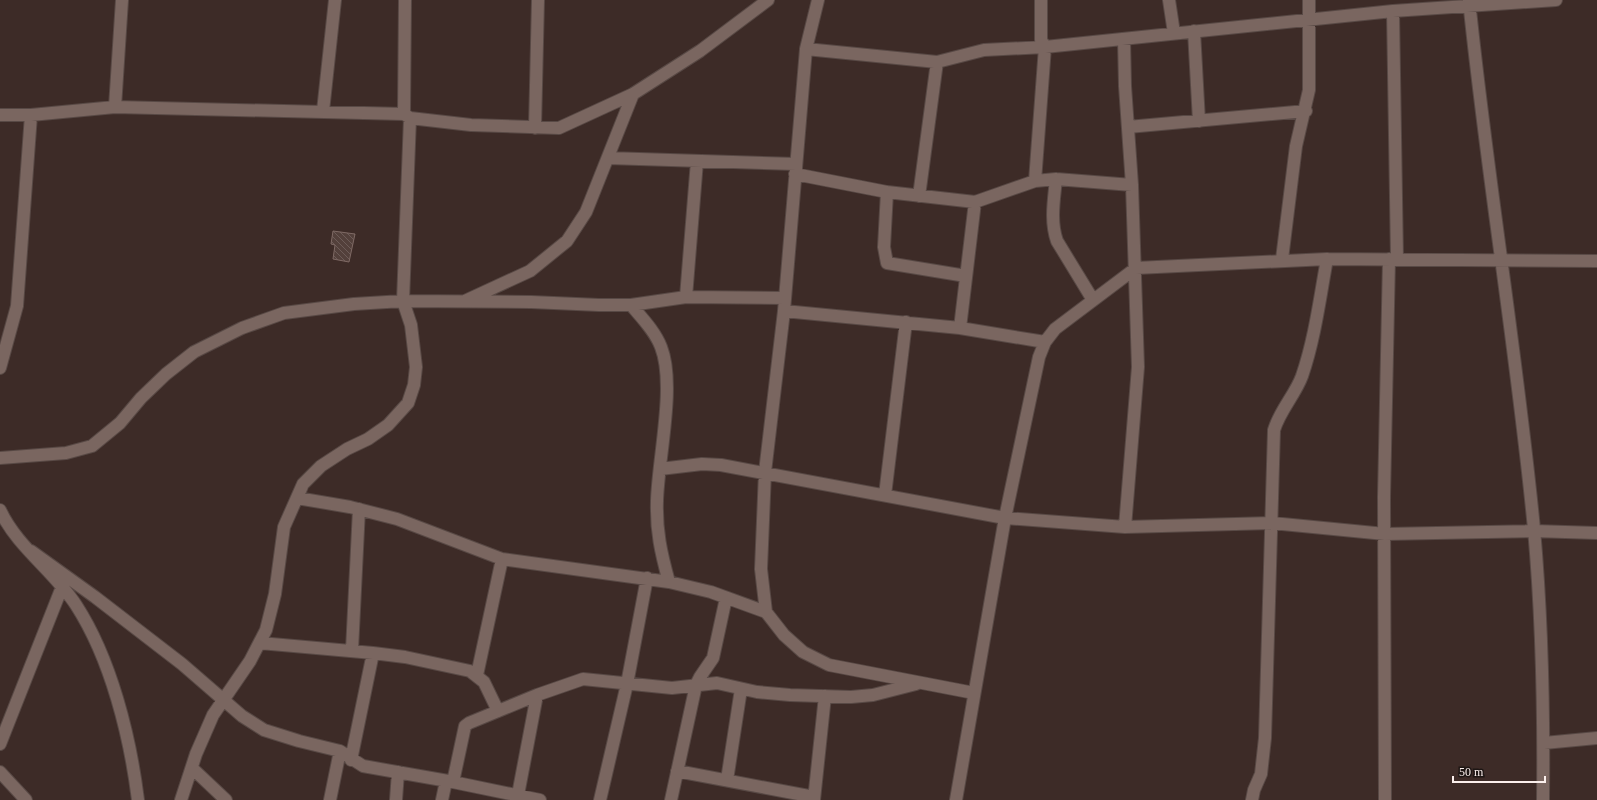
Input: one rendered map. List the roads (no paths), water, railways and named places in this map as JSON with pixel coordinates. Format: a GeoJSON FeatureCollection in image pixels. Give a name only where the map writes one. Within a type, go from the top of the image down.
{"type":"FeatureCollection","features":[{"type":"Feature","properties":{"kind":"street"},"geometry":{"type":"LineString","coordinates":[[115,107],[122,0]]}},
{"type":"Feature","properties":{"kind":"street"},"geometry":{"type":"LineString","coordinates":[[323,111],[335,0]]}},
{"type":"Feature","properties":{"kind":"street"},"geometry":{"type":"LineString","coordinates":[[181,800],[205,732],[222,699],[260,643],[271,613],[284,527],[303,484],[321,466],[347,448],[368,439],[388,425],[408,403],[414,385],[416,367],[411,325],[403,302],[407,116],[405,0]]}},
{"type":"Feature","properties":{"kind":"street"},"geometry":{"type":"LineString","coordinates":[[535,128],[538,0]]}},
{"type":"Feature","properties":{"kind":"street"},"geometry":{"type":"LineString","coordinates":[[0,115],[31,115],[115,107],[323,111],[407,116],[471,125],[559,128],[633,94],[700,51],[768,0]]}},
{"type":"Feature","properties":{"kind":"street"},"geometry":{"type":"LineString","coordinates":[[818,0],[806,49],[784,311],[765,472],[760,569],[766,612],[784,635],[803,652],[829,665],[974,693]]}},
{"type":"Feature","properties":{"kind":"street"},"geometry":{"type":"LineString","coordinates":[[1035,181],[1046,47],[1041,40],[1041,0]]}},
{"type":"Feature","properties":{"kind":"street"},"geometry":{"type":"LineString","coordinates":[[1169,0],[1174,33]]}},
{"type":"Feature","properties":{"kind":"street"},"geometry":{"type":"LineString","coordinates":[[1282,260],[1296,146],[1306,111],[1309,90],[1309,0]]}},
{"type":"Feature","properties":{"kind":"street"},"geometry":{"type":"LineString","coordinates":[[806,49],[937,62],[984,50],[1046,47],[1194,31],[1308,21],[1469,3],[1556,0]]}},
{"type":"Feature","properties":{"kind":"street"},"geometry":{"type":"LineString","coordinates":[[1469,3],[1502,260],[1534,531],[1544,743],[1543,800]]}},
{"type":"Feature","properties":{"kind":"street"},"geometry":{"type":"LineString","coordinates":[[1385,800],[1385,534],[1393,259],[1393,12]]}},
{"type":"Feature","properties":{"kind":"street"},"geometry":{"type":"LineString","coordinates":[[1194,31],[1198,121]]}},
{"type":"Feature","properties":{"kind":"street"},"geometry":{"type":"LineString","coordinates":[[1124,39],[1124,75],[1136,268],[1135,314],[1138,367],[1125,527]]}},
{"type":"Feature","properties":{"kind":"street"},"geometry":{"type":"LineString","coordinates":[[919,196],[937,62]]}},
{"type":"Feature","properties":{"kind":"street"},"geometry":{"type":"LineString","coordinates":[[464,301],[530,271],[567,241],[586,212],[633,94]]}},
{"type":"Feature","properties":{"kind":"street"},"geometry":{"type":"LineString","coordinates":[[1128,127],[1306,111]]}},
{"type":"Feature","properties":{"kind":"street"},"geometry":{"type":"LineString","coordinates":[[0,368],[17,306],[31,115]]}},
{"type":"Feature","properties":{"kind":"street"},"geometry":{"type":"LineString","coordinates":[[608,158],[697,161],[796,169],[887,192],[975,202],[1035,181],[1056,179],[1132,185]]}},
{"type":"Feature","properties":{"kind":"street"},"geometry":{"type":"LineString","coordinates":[[686,297],[697,161]]}},
{"type":"Feature","properties":{"kind":"street"},"geometry":{"type":"LineString","coordinates":[[1056,179],[1052,220],[1053,230],[1057,241],[1093,300]]}},
{"type":"Feature","properties":{"kind":"street"},"geometry":{"type":"LineString","coordinates":[[887,192],[884,247],[887,263],[966,276]]}},
{"type":"Feature","properties":{"kind":"street"},"geometry":{"type":"LineString","coordinates":[[960,328],[975,202]]}},
{"type":"Feature","properties":{"kind":"street"},"geometry":{"type":"LineString","coordinates":[[956,800],[1005,518],[1039,356],[1045,342],[1055,329],[1136,268],[1327,259],[1597,262]]}},
{"type":"Feature","properties":{"kind":"street"},"geometry":{"type":"LineString","coordinates":[[1252,800],[1262,768],[1265,738],[1274,430],[1278,419],[1289,403],[1302,376],[1311,341],[1327,259]]}},
{"type":"Feature","properties":{"kind":"street"},"geometry":{"type":"LineString","coordinates":[[0,458],[66,454],[92,446],[120,423],[141,398],[166,374],[194,352],[219,339],[284,313],[354,304],[403,302],[464,301],[631,305],[686,297],[785,298]]}},
{"type":"Feature","properties":{"kind":"street"},"geometry":{"type":"LineString","coordinates":[[631,305],[661,345],[666,361],[666,387],[657,500],[657,529],[659,546],[669,582]]}},
{"type":"Feature","properties":{"kind":"street"},"geometry":{"type":"LineString","coordinates":[[784,311],[960,328],[1045,342]]}},
{"type":"Feature","properties":{"kind":"street"},"geometry":{"type":"LineString","coordinates":[[885,495],[906,322]]}},
{"type":"Feature","properties":{"kind":"street"},"geometry":{"type":"LineString","coordinates":[[660,469],[702,464],[721,465],[1005,518],[1125,527],[1272,523],[1385,534],[1534,531],[1597,533]]}},
{"type":"Feature","properties":{"kind":"street"},"geometry":{"type":"LineString","coordinates":[[297,498],[359,509],[397,519],[502,558],[669,582],[726,598],[766,612]]}},
{"type":"Feature","properties":{"kind":"street"},"geometry":{"type":"LineString","coordinates":[[352,650],[359,509]]}},
{"type":"Feature","properties":{"kind":"street"},"geometry":{"type":"LineString","coordinates":[[0,510],[12,530],[62,587],[85,621],[109,675],[127,740],[138,800]]}},
{"type":"Feature","properties":{"kind":"street"},"geometry":{"type":"LineString","coordinates":[[31,551],[95,596],[252,723],[264,730],[340,752],[363,766],[449,781],[517,798],[540,800]]}},
{"type":"Feature","properties":{"kind":"street"},"geometry":{"type":"LineString","coordinates":[[477,675],[502,558]]}},
{"type":"Feature","properties":{"kind":"street"},"geometry":{"type":"LineString","coordinates":[[600,800],[627,684],[647,578]]}},
{"type":"Feature","properties":{"kind":"street"},"geometry":{"type":"LineString","coordinates":[[0,744],[62,587]]}},
{"type":"Feature","properties":{"kind":"street"},"geometry":{"type":"LineString","coordinates":[[671,800],[696,686],[700,677],[713,658],[726,598]]}},
{"type":"Feature","properties":{"kind":"street"},"geometry":{"type":"LineString","coordinates":[[260,643],[373,652],[470,671],[484,682],[498,711]]}},
{"type":"Feature","properties":{"kind":"street"},"geometry":{"type":"LineString","coordinates":[[351,760],[373,652]]}},
{"type":"Feature","properties":{"kind":"street"},"geometry":{"type":"LineString","coordinates":[[442,800],[465,726],[537,695],[583,679],[596,679],[627,684],[672,688],[717,683],[741,689],[790,695],[851,697],[873,694],[920,683]]}},
{"type":"Feature","properties":{"kind":"street"},"geometry":{"type":"LineString","coordinates":[[727,780],[741,689]]}},
{"type":"Feature","properties":{"kind":"street"},"geometry":{"type":"LineString","coordinates":[[517,798],[537,695]]}},
{"type":"Feature","properties":{"kind":"street"},"geometry":{"type":"LineString","coordinates":[[677,771],[814,798],[825,696]]}},
{"type":"Feature","properties":{"kind":"street"},"geometry":{"type":"LineString","coordinates":[[1544,743],[1597,738]]}},
{"type":"Feature","properties":{"kind":"street"},"geometry":{"type":"LineString","coordinates":[[330,800],[340,752]]}},
{"type":"Feature","properties":{"kind":"street"},"geometry":{"type":"LineString","coordinates":[[192,768],[226,800]]}},
{"type":"Feature","properties":{"kind":"street"},"geometry":{"type":"LineString","coordinates":[[0,772],[26,800]]}},
{"type":"Feature","properties":{"kind":"street"},"geometry":{"type":"LineString","coordinates":[[396,800],[398,772]]}}]}
